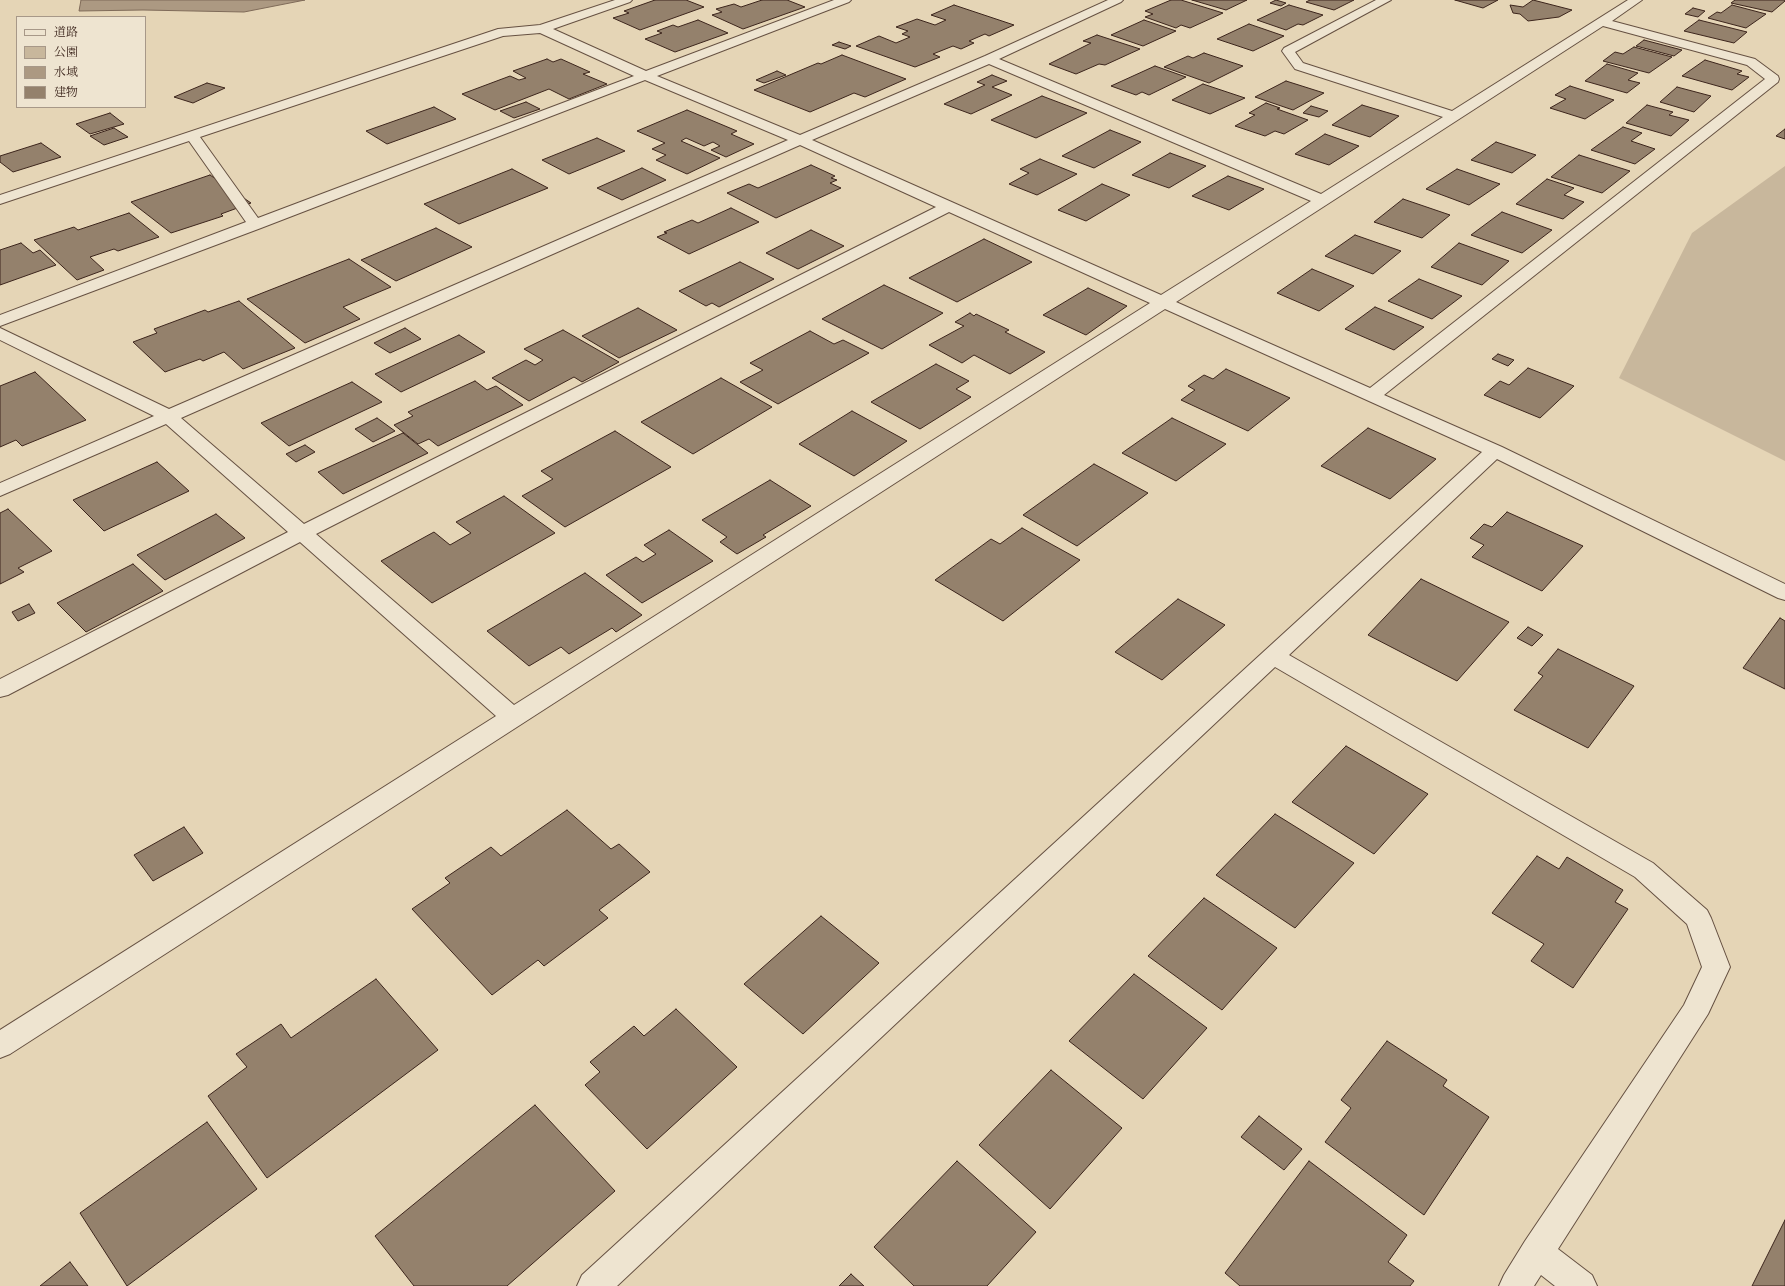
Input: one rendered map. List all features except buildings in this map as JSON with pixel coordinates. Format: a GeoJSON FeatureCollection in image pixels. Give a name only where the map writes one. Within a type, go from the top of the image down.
{"type":"FeatureCollection","features":[{"type":"Feature","properties":{"kind":"street"},"geometry":{"type":"LineString","coordinates":[[0,200],[193,137],[502,32],[542,29],[626,0]]}},
{"type":"Feature","properties":{"kind":"street"},"geometry":{"type":"LineString","coordinates":[[0,321],[845,0]]}},
{"type":"Feature","properties":{"kind":"street"},"geometry":{"type":"LineString","coordinates":[[0,490],[800,140],[989,59],[1117,0]]}},
{"type":"Feature","properties":{"kind":"street"},"geometry":{"type":"LineString","coordinates":[[1385,0],[1288,51],[1298,66],[1454,116]]}},
{"type":"Feature","properties":{"kind":"street"},"geometry":{"type":"LineString","coordinates":[[0,1045],[1636,0]]}},
{"type":"Feature","properties":{"kind":"street"},"geometry":{"type":"LineString","coordinates":[[1371,396],[1773,79],[1751,62],[1602,22]]}},
{"type":"Feature","properties":{"kind":"street"},"geometry":{"type":"LineString","coordinates":[[542,29],[646,76],[800,140],[1496,451],[1785,593]]}},
{"type":"Feature","properties":{"kind":"street"},"geometry":{"type":"LineString","coordinates":[[989,59],[1322,200]]}},
{"type":"Feature","properties":{"kind":"street"},"geometry":{"type":"LineString","coordinates":[[193,137],[256,225]]}},
{"type":"Feature","properties":{"kind":"street"},"geometry":{"type":"LineString","coordinates":[[0,689],[302,533],[949,206]]}},
{"type":"Feature","properties":{"kind":"street"},"geometry":{"type":"LineString","coordinates":[[0,333],[168,416],[514,717]]}},
{"type":"Feature","properties":{"kind":"street"},"geometry":{"type":"LineString","coordinates":[[593,1286],[1275,657],[1496,451]]}},
{"type":"Feature","properties":{"kind":"street"},"geometry":{"type":"LineString","coordinates":[[1275,657],[1644,870],[1698,918],[1716,966],[1694,1014],[1536,1252],[1516,1286]]}},
{"type":"Feature","properties":{"kind":"street"},"geometry":{"type":"LineString","coordinates":[[1536,1252],[1581,1286]]}},
{"type":"Feature","properties":{"kind":"green space"},"geometry":{"type":"Polygon","coordinates":[[[1785,166],[1785,461],[1619,378],[1692,233],[1785,166]]]}},
{"type":"Feature","properties":{"kind":"water"},"geometry":{"type":"Polygon","coordinates":[[[81,0],[305,0],[244,12],[143,10],[79,11],[81,0]]]}}]}
